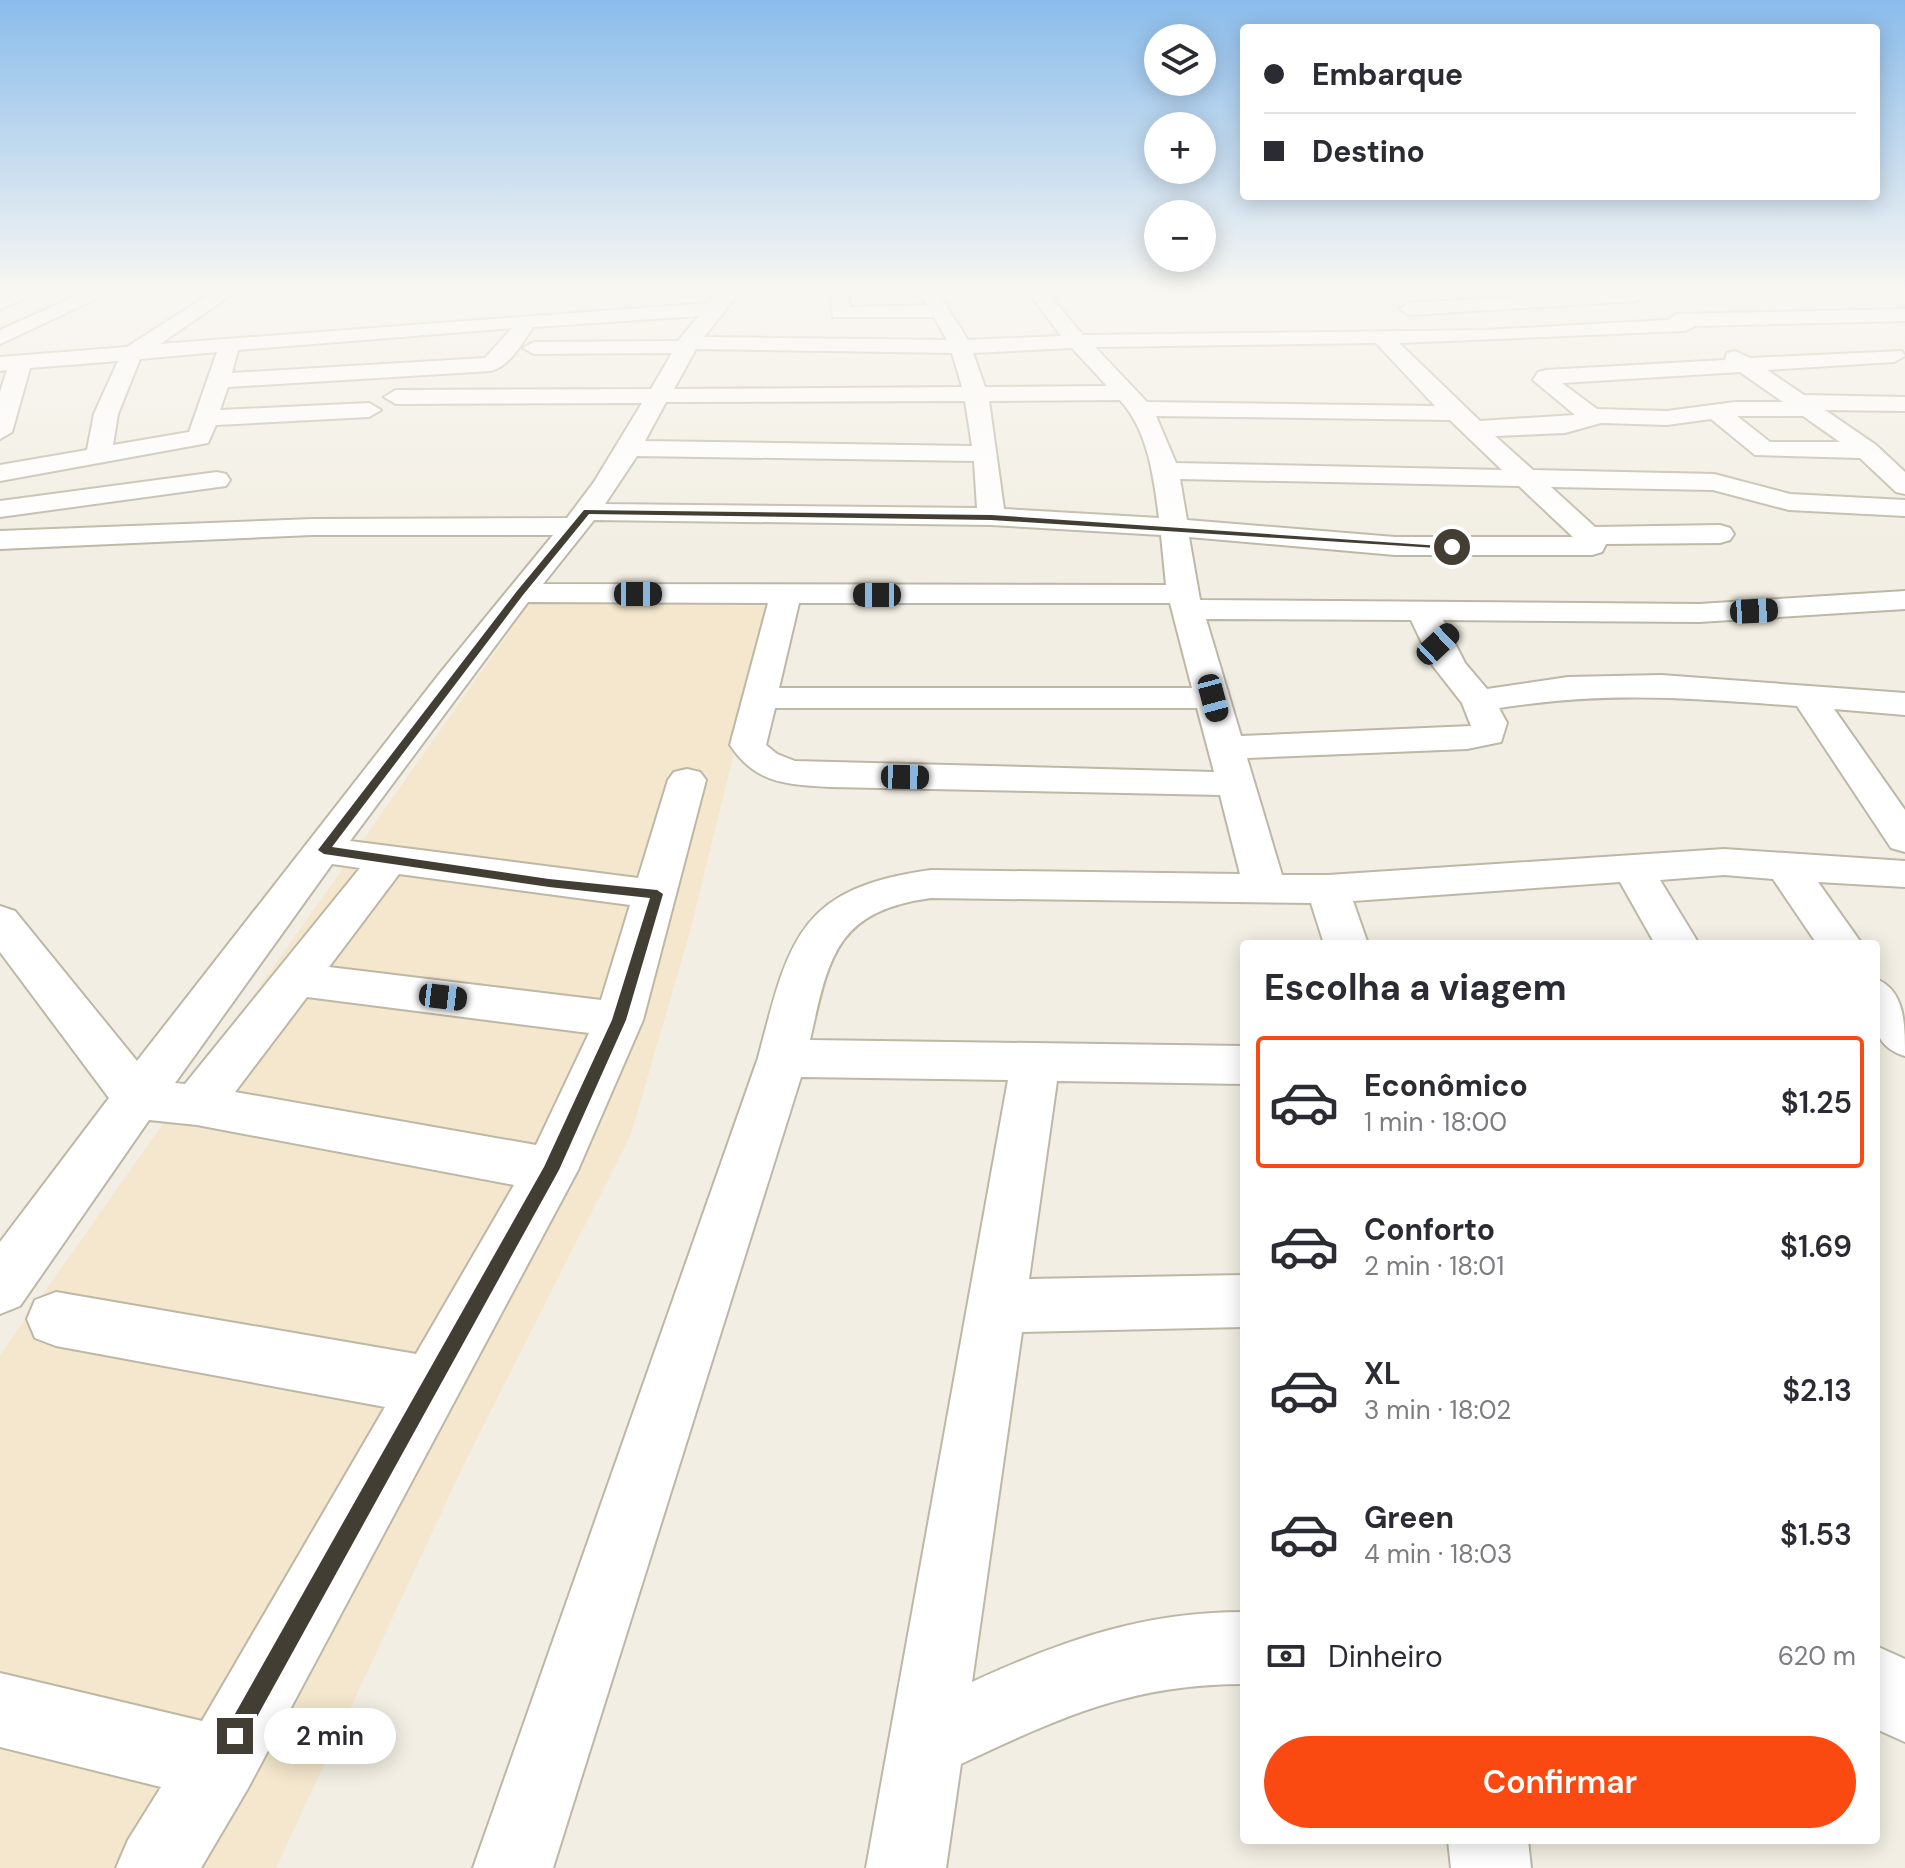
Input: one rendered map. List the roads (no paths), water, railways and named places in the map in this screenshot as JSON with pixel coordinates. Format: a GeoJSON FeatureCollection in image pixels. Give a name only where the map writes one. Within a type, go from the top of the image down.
{"type":"FeatureCollection","features":[{"type":"Feature","properties":{"kind":"street"},"geometry":{"type":"LineString","coordinates":[[0,432],[8,377]]}},
{"type":"Feature","properties":{"kind":"street"},"geometry":{"type":"LineString","coordinates":[[99,456],[106,414],[122,377]]}},
{"type":"Feature","properties":{"kind":"street"},"geometry":{"type":"LineString","coordinates":[[0,473],[199,438],[221,377]]}},
{"type":"Feature","properties":{"kind":"street"},"geometry":{"type":"LineString","coordinates":[[220,381],[263,377]]}},
{"type":"Feature","properties":{"kind":"street"},"geometry":{"type":"LineString","coordinates":[[465,396],[481,377]]}},
{"type":"Feature","properties":{"kind":"street"},"geometry":{"type":"LineString","coordinates":[[10,1259],[138,1099],[324,850],[580,519],[629,448],[667,377]]}},
{"type":"Feature","properties":{"kind":"street"},"geometry":{"type":"LineString","coordinates":[[970,377],[986,454],[991,517]]}},
{"type":"Feature","properties":{"kind":"street"},"geometry":{"type":"LineString","coordinates":[[1116,377],[1125,385],[1166,471],[1185,601],[1265,888]]}},
{"type":"Feature","properties":{"kind":"street"},"geometry":{"type":"LineString","coordinates":[[520,593],[1185,601],[1423,612],[1470,580],[1592,546],[1588,536],[1421,377]]}},
{"type":"Feature","properties":{"kind":"street"},"geometry":{"type":"LineString","coordinates":[[1546,377],[1544,380],[1593,418]]}},
{"type":"Feature","properties":{"kind":"street"},"geometry":{"type":"LineString","coordinates":[[1762,377],[1867,450],[1905,486]]}},
{"type":"Feature","properties":{"kind":"street"},"geometry":{"type":"LineString","coordinates":[[396,397],[975,392],[1125,385],[1465,421],[1565,426],[1593,418],[1667,418],[1742,409],[1905,404]]}},
{"type":"Feature","properties":{"kind":"street"},"geometry":{"type":"LineString","coordinates":[[208,418],[369,410]]}},
{"type":"Feature","properties":{"kind":"street"},"geometry":{"type":"LineString","coordinates":[[1718,413],[1764,450],[1867,450]]}},
{"type":"Feature","properties":{"kind":"street"},"geometry":{"type":"LineString","coordinates":[[629,448],[986,454]]}},
{"type":"Feature","properties":{"kind":"street"},"geometry":{"type":"LineString","coordinates":[[1166,471],[1714,482],[1789,502],[1905,508]]}},
{"type":"Feature","properties":{"kind":"street"},"geometry":{"type":"LineString","coordinates":[[0,509],[217,480]]}},
{"type":"Feature","properties":{"kind":"street"},"geometry":{"type":"LineString","coordinates":[[0,540],[580,519],[991,517],[1173,527],[1395,546],[1470,580],[1699,613],[1772,610],[1845,600],[1905,600]]}},
{"type":"Feature","properties":{"kind":"street"},"geometry":{"type":"LineString","coordinates":[[1588,536],[1720,534]]}},
{"type":"Feature","properties":{"kind":"street"},"geometry":{"type":"LineString","coordinates":[[1438,644],[1470,580]]}},
{"type":"Feature","properties":{"kind":"street"},"geometry":{"type":"LineString","coordinates":[[785,595],[748,745],[765,764],[786,772],[1236,784]]}},
{"type":"Feature","properties":{"kind":"street"},"geometry":{"type":"LineString","coordinates":[[1227,748],[1488,734],[1489,723],[1478,701],[1438,644],[1423,612]]}},
{"type":"Feature","properties":{"kind":"street"},"geometry":{"type":"LineString","coordinates":[[1478,701],[1595,685],[1661,685],[1905,704]]}},
{"type":"Feature","properties":{"kind":"street"},"geometry":{"type":"LineString","coordinates":[[760,698],[1017,695],[1213,698]]}},
{"type":"Feature","properties":{"kind":"street"},"geometry":{"type":"LineString","coordinates":[[1808,697],[1890,800],[1905,839]]}},
{"type":"Feature","properties":{"kind":"street"},"geometry":{"type":"LineString","coordinates":[[156,1868],[220,1763],[551,1170],[619,1020],[687,780]]}},
{"type":"Feature","properties":{"kind":"street"},"geometry":{"type":"LineString","coordinates":[[324,850],[549,883],[657,894]]}},
{"type":"Feature","properties":{"kind":"street"},"geometry":{"type":"LineString","coordinates":[[197,1105],[389,859]]}},
{"type":"Feature","properties":{"kind":"street"},"geometry":{"type":"LineString","coordinates":[[513,1868],[782,1058],[809,956],[823,932],[844,910],[877,894],[904,886],[931,884],[1328,889],[1724,862],[1905,874]]}},
{"type":"Feature","properties":{"kind":"street"},"geometry":{"type":"LineString","coordinates":[[1785,865],[1837,940]]}},
{"type":"Feature","properties":{"kind":"street"},"geometry":{"type":"LineString","coordinates":[[1632,868],[1675,940]]}},
{"type":"Feature","properties":{"kind":"street"},"geometry":{"type":"LineString","coordinates":[[1328,889],[1345,940]]}},
{"type":"Feature","properties":{"kind":"street"},"geometry":{"type":"LineString","coordinates":[[0,921],[138,1099],[197,1105],[551,1170]]}},
{"type":"Feature","properties":{"kind":"street"},"geometry":{"type":"LineString","coordinates":[[295,979],[619,1020]]}},
{"type":"Feature","properties":{"kind":"street"},"geometry":{"type":"LineString","coordinates":[[1880,1002],[1905,1038]]}},
{"type":"Feature","properties":{"kind":"street"},"geometry":{"type":"LineString","coordinates":[[782,1058],[1036,1059],[1240,1065]]}},
{"type":"Feature","properties":{"kind":"street"},"geometry":{"type":"LineString","coordinates":[[906,1868],[1036,1059]]}},
{"type":"Feature","properties":{"kind":"street"},"geometry":{"type":"LineString","coordinates":[[995,1306],[1240,1301]]}},
{"type":"Feature","properties":{"kind":"street"},"geometry":{"type":"LineString","coordinates":[[56,1319],[429,1386]]}},
{"type":"Feature","properties":{"kind":"street"},"geometry":{"type":"LineString","coordinates":[[926,1741],[1091,1668],[1147,1652],[1240,1648]]}},
{"type":"Feature","properties":{"kind":"street"},"geometry":{"type":"LineString","coordinates":[[1880,1685],[1905,1705]]}},
{"type":"Feature","properties":{"kind":"street"},"geometry":{"type":"LineString","coordinates":[[0,1710],[220,1763]]}},
{"type":"Feature","properties":{"kind":"street"},"geometry":{"type":"LineString","coordinates":[[1488,1844],[1491,1868]]}}]}
